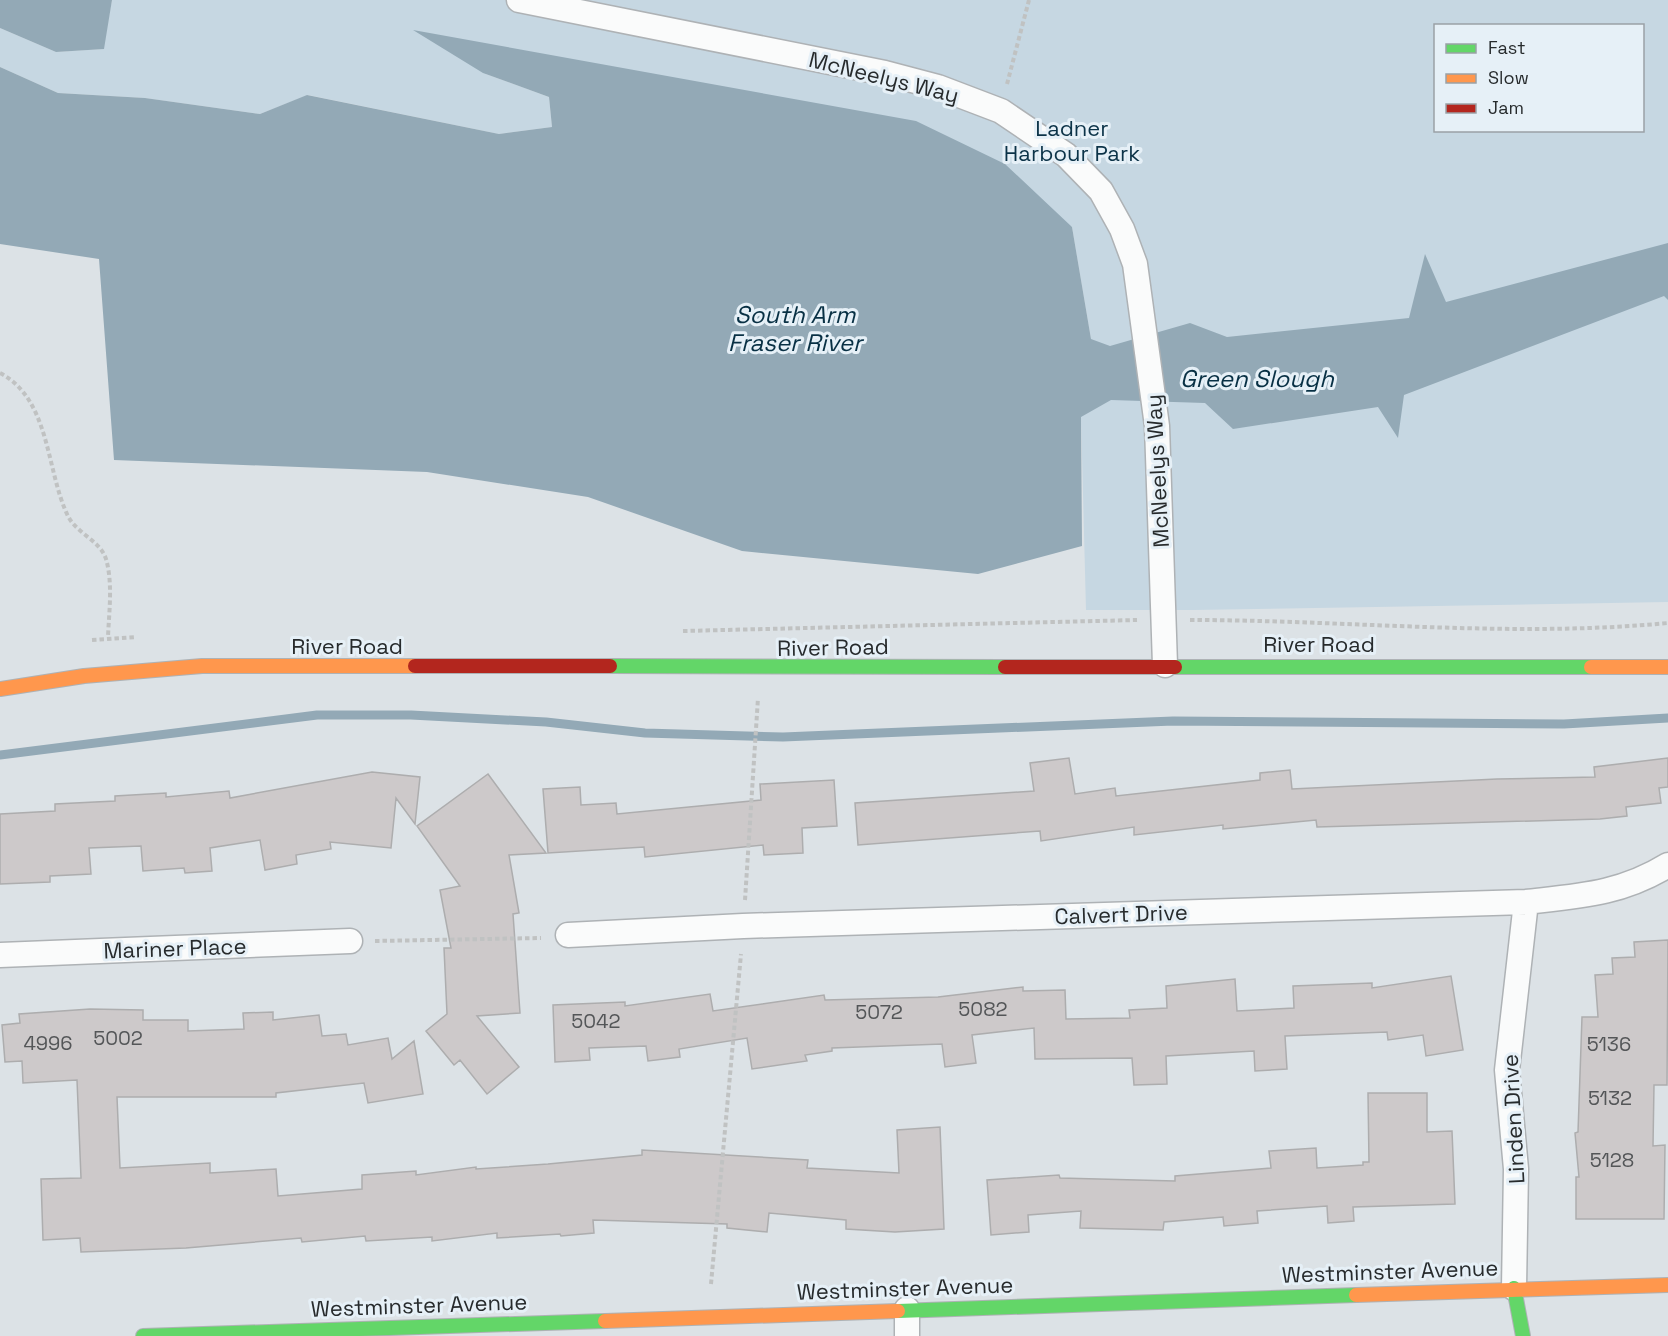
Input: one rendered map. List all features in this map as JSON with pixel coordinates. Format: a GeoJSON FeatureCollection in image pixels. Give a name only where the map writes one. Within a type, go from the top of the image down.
{"type":"FeatureCollection","features":[{"type":"Feature","properties":{"kind":"street","name":"McNeelys Way"},"geometry":{"type":"LineString","coordinates":[[519,0],[885,73],[938,87],[1001,111],[1066,155],[1101,191],[1122,229],[1135,264],[1157,426],[1165,665]]}},
{"type":"Feature","properties":{"kind":"street","name":"River Road"},"geometry":{"type":"LineString","coordinates":[[0,689],[84,676],[202,666],[1668,667]]}},
{"type":"Feature","properties":{"kind":"street","name":"Calvert Drive"},"geometry":{"type":"LineString","coordinates":[[568,935],[755,925],[1526,902],[1615,890],[1637,882],[1668,865]]}},
{"type":"Feature","properties":{"kind":"street","name":"Linden Drive"},"geometry":{"type":"LineString","coordinates":[[1523,1336],[1514,1288],[1516,1169],[1507,1070],[1526,902]]}},
{"type":"Feature","properties":{"kind":"street","name":"Mariner Place"},"geometry":{"type":"LineString","coordinates":[[0,955],[350,941]]}},
{"type":"Feature","properties":{"kind":"street","name":"Westminster Avenue"},"geometry":{"type":"LineString","coordinates":[[143,1336],[1514,1288],[1668,1285]]}},
{"type":"Feature","properties":{"kind":"street"},"geometry":{"type":"LineString","coordinates":[[907,1336],[908,1309]]}},
{"type":"Feature","properties":{"kind":"path"},"geometry":{"type":"LineString","coordinates":[[1001,111],[1029,0]]}},
{"type":"Feature","properties":{"kind":"path"},"geometry":{"type":"LineString","coordinates":[[0,373],[18,384],[28,397],[44,436],[60,500],[68,517],[100,549],[105,558],[109,584],[108,637],[140,636]]}},
{"type":"Feature","properties":{"kind":"path"},"geometry":{"type":"LineString","coordinates":[[677,631],[1129,620]]}},
{"type":"Feature","properties":{"kind":"path"},"geometry":{"type":"LineString","coordinates":[[1200,620],[1510,627],[1628,627],[1668,623]]}},
{"type":"Feature","properties":{"kind":"path"},"geometry":{"type":"LineString","coordinates":[[745,901],[757,702]]}},
{"type":"Feature","properties":{"kind":"path"},"geometry":{"type":"LineString","coordinates":[[350,941],[546,938],[568,935]]}},
{"type":"Feature","properties":{"kind":"path"},"geometry":{"type":"LineString","coordinates":[[710,1292],[741,950]]}},
{"type":"Feature","properties":{"kind":"green space","name":"Ladner Harbour Park"},"geometry":{"type":"Polygon","coordinates":[[[112,0],[1668,0],[1668,602],[1086,610],[1081,417],[1091,339],[1072,227],[483,73],[549,97],[552,127],[499,134],[308,95],[260,114],[145,98],[58,93],[0,67],[0,28],[56,52],[103,49],[112,0]]]}},
{"type":"Feature","properties":{"kind":"water"},"geometry":{"type":"Polygon","coordinates":[[[0,0],[112,0],[104,49],[56,52],[0,28],[0,0]]]}},
{"type":"Feature","properties":{"kind":"water","name":"South Arm Fraser River"},"geometry":{"type":"Polygon","coordinates":[[[413,30],[916,121],[1005,164],[1072,227],[1091,339],[1110,346],[1190,323],[1227,337],[1409,318],[1425,254],[1446,302],[1668,243],[1668,300],[1664,296],[1404,395],[1398,438],[1378,407],[1233,429],[1205,403],[1111,400],[1081,417],[1082,546],[978,574],[742,551],[588,497],[427,472],[114,460],[99,259],[0,244],[0,67],[58,93],[145,98],[260,114],[307,95],[499,134],[552,127],[549,97],[483,73],[413,30]]]}},
{"type":"Feature","properties":{"kind":"building"},"geometry":{"type":"Polygon","coordinates":[[[1069,758],[1075,794],[1115,788],[1116,796],[1260,780],[1260,773],[1290,770],[1292,789],[1497,779],[1595,777],[1594,767],[1668,758],[1668,787],[1659,788],[1661,803],[1626,807],[1627,816],[1600,819],[1317,827],[1316,820],[1223,829],[1223,825],[1134,835],[1134,827],[1041,841],[1040,831],[858,845],[855,803],[1034,791],[1030,763],[1069,758]]]}},
{"type":"Feature","properties":{"kind":"building"},"geometry":{"type":"Polygon","coordinates":[[[372,772],[420,777],[415,824],[396,798],[391,848],[330,842],[331,849],[296,855],[297,864],[265,870],[260,840],[210,848],[212,871],[185,873],[184,868],[143,871],[141,846],[89,848],[91,874],[50,876],[50,882],[0,884],[0,814],[55,811],[55,804],[115,801],[115,796],[166,793],[166,797],[229,791],[230,798],[372,772]]]}},
{"type":"Feature","properties":{"kind":"building"},"geometry":{"type":"Polygon","coordinates":[[[488,774],[546,853],[509,855],[519,913],[513,914],[520,1013],[477,1016],[519,1067],[487,1094],[460,1060],[454,1065],[426,1031],[447,1014],[444,948],[451,948],[440,890],[460,886],[417,826],[488,774]]]}},
{"type":"Feature","properties":{"kind":"building"},"geometry":{"type":"Polygon","coordinates":[[[834,780],[837,826],[802,828],[803,853],[764,855],[763,845],[645,857],[644,847],[548,853],[543,789],[580,787],[581,805],[616,803],[617,814],[761,800],[760,784],[834,780]]]}},
{"type":"Feature","properties":{"kind":"building"},"geometry":{"type":"Polygon","coordinates":[[[1668,940],[1667,1085],[1654,1085],[1653,1146],[1665,1145],[1664,1219],[1576,1219],[1576,1177],[1579,1177],[1575,1133],[1578,1132],[1582,1017],[1598,1017],[1595,975],[1613,974],[1612,958],[1635,957],[1634,942],[1668,940]]]}},
{"type":"Feature","properties":{"kind":"building"},"geometry":{"type":"Polygon","coordinates":[[[1451,976],[1463,1050],[1426,1056],[1423,1035],[1388,1040],[1387,1032],[1285,1036],[1287,1069],[1255,1071],[1254,1051],[1166,1056],[1167,1084],[1134,1085],[1132,1058],[1035,1059],[1034,1028],[972,1035],[976,1063],[945,1067],[942,1044],[832,1048],[832,1051],[805,1055],[807,1061],[752,1069],[747,1038],[679,1049],[680,1057],[648,1061],[646,1046],[589,1048],[590,1060],[555,1062],[553,1005],[625,1002],[625,1006],[710,994],[713,1011],[824,995],[825,1000],[938,997],[1023,987],[1023,991],[1065,990],[1066,1019],[1130,1018],[1129,1010],[1167,1008],[1166,986],[1235,979],[1237,1011],[1294,1008],[1293,986],[1372,983],[1372,988],[1451,976]]]}},
{"type":"Feature","properties":{"kind":"building"},"geometry":{"type":"Polygon","coordinates":[[[90,1009],[143,1010],[143,1020],[188,1020],[188,1031],[244,1029],[243,1013],[273,1012],[273,1020],[319,1015],[322,1036],[346,1034],[348,1045],[388,1038],[392,1059],[414,1041],[423,1094],[368,1103],[364,1083],[276,1093],[276,1097],[117,1097],[120,1168],[210,1163],[210,1173],[276,1169],[278,1196],[362,1189],[362,1175],[416,1171],[416,1175],[476,1167],[476,1169],[548,1164],[642,1155],[642,1150],[808,1160],[807,1168],[899,1173],[897,1130],[940,1127],[944,1229],[895,1232],[846,1229],[846,1220],[769,1213],[767,1232],[727,1228],[727,1224],[593,1220],[594,1233],[561,1236],[560,1234],[497,1238],[497,1233],[432,1241],[432,1237],[366,1241],[365,1236],[302,1242],[301,1238],[186,1248],[81,1252],[80,1238],[43,1240],[41,1179],[81,1178],[77,1080],[23,1083],[22,1061],[5,1062],[2,1025],[20,1023],[19,1014],[90,1009]]]}},
{"type":"Feature","properties":{"kind":"building"},"geometry":{"type":"Polygon","coordinates":[[[1368,1093],[1427,1093],[1427,1132],[1452,1131],[1455,1204],[1353,1207],[1354,1221],[1328,1223],[1327,1206],[1257,1211],[1258,1223],[1224,1226],[1223,1217],[1164,1222],[1163,1230],[1080,1228],[1081,1211],[1028,1215],[1029,1232],[991,1235],[987,1180],[1059,1175],[1060,1178],[1175,1181],[1175,1176],[1271,1168],[1269,1151],[1316,1148],[1317,1168],[1363,1165],[1363,1162],[1369,1162],[1368,1093]]]}},
{"type":"Feature","properties":{"kind":"waterway"},"geometry":{"type":"LineString","coordinates":[[0,755],[317,715],[411,715],[546,722],[645,733],[783,737],[1173,721],[1564,724],[1668,718]]}},
{"type":"Feature","properties":{"kind":"traffic: fast"},"geometry":{"type":"LineString","coordinates":[[610,666],[1005,667]]}},
{"type":"Feature","properties":{"kind":"traffic: fast"},"geometry":{"type":"LineString","coordinates":[[1175,667],[1591,667]]}},
{"type":"Feature","properties":{"kind":"traffic: fast"},"geometry":{"type":"LineString","coordinates":[[1514,1288],[1523,1336]]}},
{"type":"Feature","properties":{"kind":"traffic: fast"},"geometry":{"type":"LineString","coordinates":[[898,1311],[1356,1295]]}},
{"type":"Feature","properties":{"kind":"traffic: fast"},"geometry":{"type":"LineString","coordinates":[[143,1336],[605,1321]]}},
{"type":"Feature","properties":{"kind":"traffic: slow"},"geometry":{"type":"LineString","coordinates":[[0,689],[84,676],[202,666],[415,666]]}},
{"type":"Feature","properties":{"kind":"traffic: slow"},"geometry":{"type":"LineString","coordinates":[[1591,667],[1668,667]]}},
{"type":"Feature","properties":{"kind":"traffic: slow"},"geometry":{"type":"LineString","coordinates":[[1356,1295],[1668,1285]]}},
{"type":"Feature","properties":{"kind":"traffic: slow"},"geometry":{"type":"LineString","coordinates":[[605,1321],[898,1311]]}},
{"type":"Feature","properties":{"kind":"traffic: jam"},"geometry":{"type":"LineString","coordinates":[[415,666],[610,666]]}},
{"type":"Feature","properties":{"kind":"traffic: jam"},"geometry":{"type":"LineString","coordinates":[[1005,667],[1175,667]]}},
{"type":"Feature","properties":{"kind":"water label","name":"Green Slough"},"geometry":{"type":"Point","coordinates":[1257,379]}}]}
